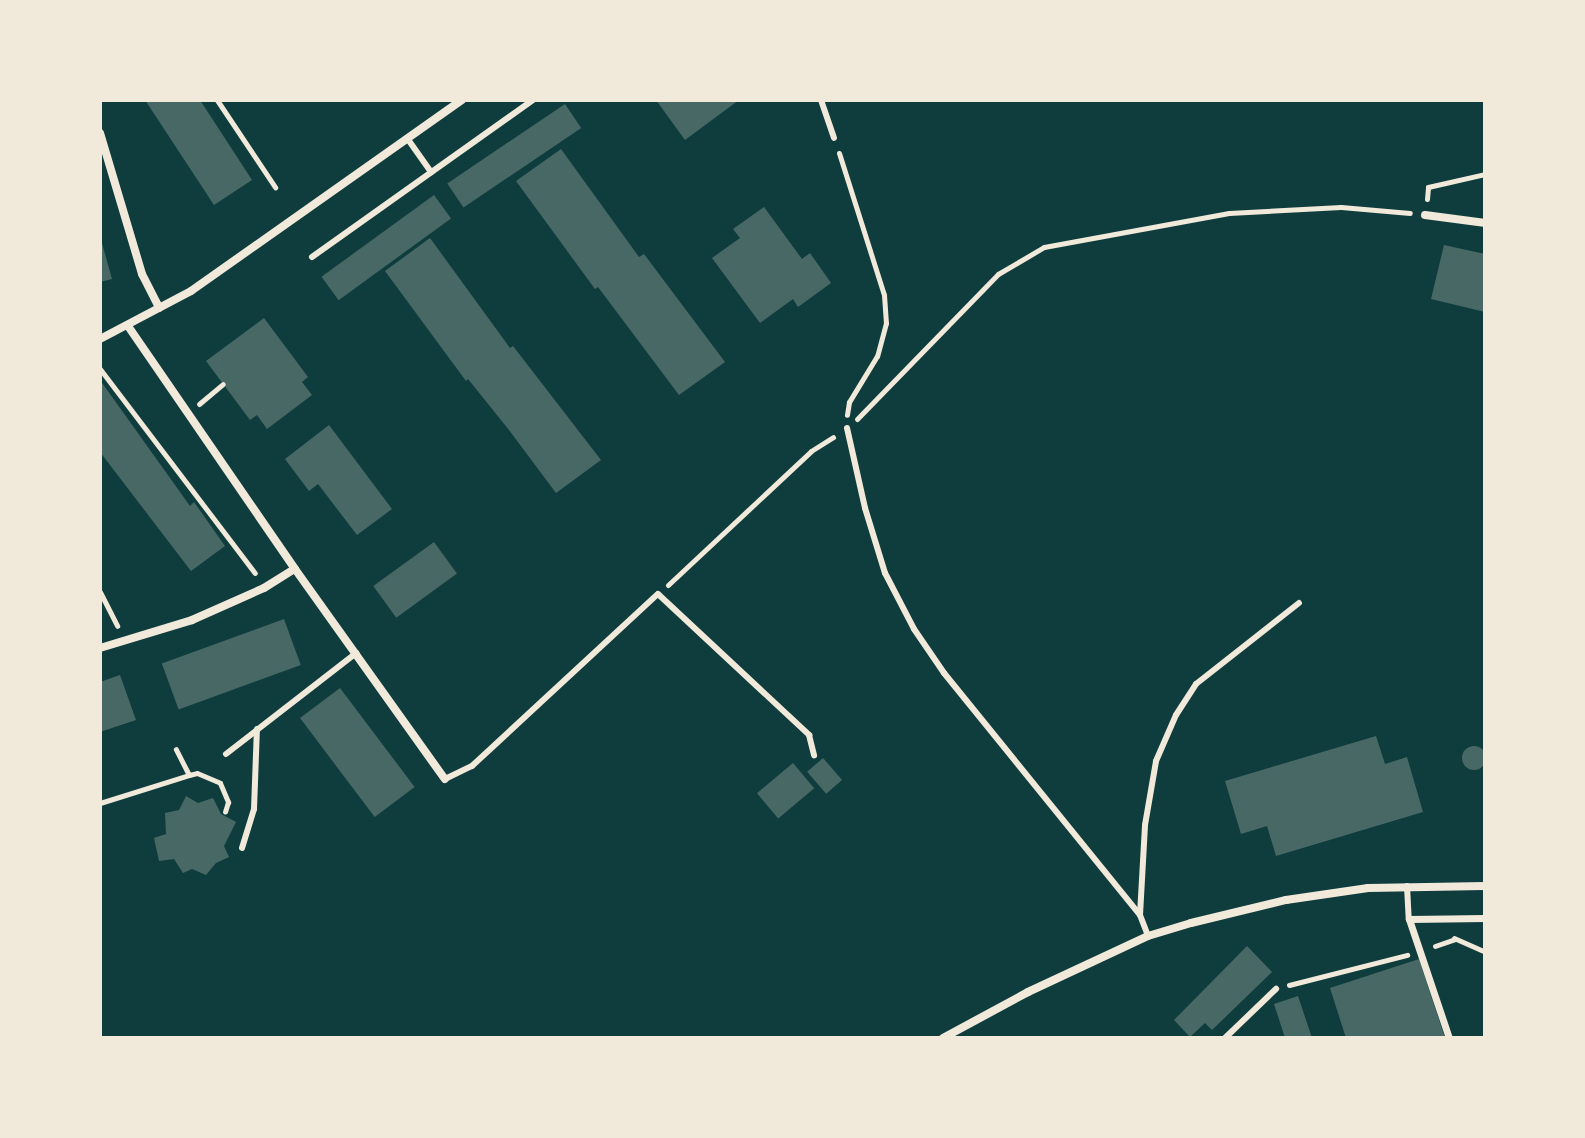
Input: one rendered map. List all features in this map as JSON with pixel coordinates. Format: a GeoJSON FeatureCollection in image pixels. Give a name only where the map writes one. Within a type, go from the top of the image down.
{"type":"FeatureCollection","features":[{"type":"Feature","properties":{"kind":"street"},"geometry":{"type":"LineString","coordinates":[[100,339],[191,291],[462,100]]}},
{"type":"Feature","properties":{"kind":"street"},"geometry":{"type":"LineString","coordinates":[[100,133],[142,274],[159,308]]}},
{"type":"Feature","properties":{"kind":"street"},"geometry":{"type":"LineString","coordinates":[[1425,215],[1485,223]]}},
{"type":"Feature","properties":{"kind":"street"},"geometry":{"type":"LineString","coordinates":[[128,326],[295,569],[445,779]]}},
{"type":"Feature","properties":{"kind":"street"},"geometry":{"type":"LineString","coordinates":[[100,648],[192,620],[264,588],[295,569]]}},
{"type":"Feature","properties":{"kind":"street"},"geometry":{"type":"LineString","coordinates":[[943,1038],[1028,992],[1148,936],[1286,900],[1407,886],[1485,886]]}},
{"type":"Feature","properties":{"kind":"street"},"geometry":{"type":"LineString","coordinates":[[1449,1038],[1409,919],[1485,918]]}},
{"type":"Feature","properties":{"kind":"lane"},"geometry":{"type":"LineString","coordinates":[[312,257],[533,100]]}},
{"type":"Feature","properties":{"kind":"lane"},"geometry":{"type":"LineString","coordinates":[[821,100],[834,138]]}},
{"type":"Feature","properties":{"kind":"lane"},"geometry":{"type":"LineString","coordinates":[[407,138],[431,172]]}},
{"type":"Feature","properties":{"kind":"lane"},"geometry":{"type":"LineString","coordinates":[[847,428],[865,508],[885,573],[914,629],[944,673],[1140,915],[1148,936]]}},
{"type":"Feature","properties":{"kind":"lane"},"geometry":{"type":"LineString","coordinates":[[445,779],[472,766],[658,594],[809,735],[814,755]]}},
{"type":"Feature","properties":{"kind":"lane"},"geometry":{"type":"LineString","coordinates":[[1140,915],[1145,825],[1156,761],[1176,715],[1196,684],[1299,603]]}},
{"type":"Feature","properties":{"kind":"lane"},"geometry":{"type":"LineString","coordinates":[[226,754],[356,653]]}},
{"type":"Feature","properties":{"kind":"lane"},"geometry":{"type":"LineString","coordinates":[[242,848],[254,809],[257,729]]}},
{"type":"Feature","properties":{"kind":"lane"},"geometry":{"type":"LineString","coordinates":[[1407,886],[1409,919]]}},
{"type":"Feature","properties":{"kind":"lane"},"geometry":{"type":"LineString","coordinates":[[1225,1038],[1276,989]]}},
{"type":"Feature","properties":{"kind":"path"},"geometry":{"type":"LineString","coordinates":[[217,100],[275,187]]}},
{"type":"Feature","properties":{"kind":"path"},"geometry":{"type":"LineString","coordinates":[[834,138],[884,295],[886,323],[877,356],[849,402],[847,413]]}},
{"type":"Feature","properties":{"kind":"path"},"geometry":{"type":"LineString","coordinates":[[1427,201],[1428,187],[1485,174]]}},
{"type":"Feature","properties":{"kind":"path"},"geometry":{"type":"LineString","coordinates":[[658,594],[811,451],[847,428],[998,274],[1025,255],[1044,247],[1229,213],[1341,207],[1425,215]]}},
{"type":"Feature","properties":{"kind":"path"},"geometry":{"type":"LineString","coordinates":[[100,369],[210,509],[264,588]]}},
{"type":"Feature","properties":{"kind":"path"},"geometry":{"type":"LineString","coordinates":[[187,412],[223,384]]}},
{"type":"Feature","properties":{"kind":"path"},"geometry":{"type":"LineString","coordinates":[[100,592],[111,614]]}},
{"type":"Feature","properties":{"kind":"path"},"geometry":{"type":"LineString","coordinates":[[176,749],[189,775]]}},
{"type":"Feature","properties":{"kind":"path"},"geometry":{"type":"LineString","coordinates":[[100,803],[197,773],[220,783],[228,802],[225,812]]}},
{"type":"Feature","properties":{"kind":"path"},"geometry":{"type":"LineString","coordinates":[[1276,989],[1455,939]]}},
{"type":"Feature","properties":{"kind":"building"},"geometry":{"type":"Polygon","coordinates":[[[145,100],[200,100],[252,180],[214,205],[145,100]]]}},
{"type":"Feature","properties":{"kind":"building"},"geometry":{"type":"Polygon","coordinates":[[[656,100],[739,100],[685,140],[656,100]]]}},
{"type":"Feature","properties":{"kind":"building"},"geometry":{"type":"Polygon","coordinates":[[[565,104],[581,128],[463,207],[447,183],[565,104]]]}},
{"type":"Feature","properties":{"kind":"building"},"geometry":{"type":"Polygon","coordinates":[[[561,149],[639,257],[644,254],[725,362],[679,395],[598,287],[595,289],[516,181],[561,149]]]}},
{"type":"Feature","properties":{"kind":"building"},"geometry":{"type":"Polygon","coordinates":[[[434,195],[451,218],[339,300],[322,277],[434,195]]]}},
{"type":"Feature","properties":{"kind":"building"},"geometry":{"type":"Polygon","coordinates":[[[764,207],[802,259],[810,253],[831,283],[798,307],[793,299],[760,323],[712,258],[740,238],[733,229],[764,207]]]}},
{"type":"Feature","properties":{"kind":"building"},"geometry":{"type":"Polygon","coordinates":[[[100,236],[112,279],[100,282],[100,236]]]}},
{"type":"Feature","properties":{"kind":"building"},"geometry":{"type":"Polygon","coordinates":[[[430,238],[510,348],[513,346],[601,460],[556,493],[468,379],[466,381],[385,271],[430,238]]]}},
{"type":"Feature","properties":{"kind":"building"},"geometry":{"type":"Polygon","coordinates":[[[1444,245],[1485,254],[1485,312],[1431,299],[1444,245]]]}},
{"type":"Feature","properties":{"kind":"building"},"geometry":{"type":"Polygon","coordinates":[[[264,318],[308,377],[302,382],[312,395],[267,429],[257,415],[250,420],[206,361],[264,318]]]}},
{"type":"Feature","properties":{"kind":"building"},"geometry":{"type":"Polygon","coordinates":[[[100,380],[190,506],[194,502],[225,546],[191,571],[100,452],[100,380]]]}},
{"type":"Feature","properties":{"kind":"building"},"geometry":{"type":"Polygon","coordinates":[[[329,425],[392,509],[357,535],[318,484],[309,491],[285,459],[329,425]]]}},
{"type":"Feature","properties":{"kind":"building"},"geometry":{"type":"Polygon","coordinates":[[[434,542],[457,574],[396,618],[373,586],[434,542]]]}},
{"type":"Feature","properties":{"kind":"building"},"geometry":{"type":"Polygon","coordinates":[[[284,619],[301,665],[179,710],[162,663],[284,619]]]}},
{"type":"Feature","properties":{"kind":"building"},"geometry":{"type":"Polygon","coordinates":[[[120,675],[136,720],[100,732],[100,682],[120,675]]]}},
{"type":"Feature","properties":{"kind":"building"},"geometry":{"type":"Polygon","coordinates":[[[340,688],[415,787],[375,817],[300,718],[340,688]]]}},
{"type":"Feature","properties":{"kind":"building"},"geometry":{"type":"Polygon","coordinates":[[[1376,736],[1385,764],[1407,757],[1423,812],[1276,856],[1267,826],[1241,834],[1225,781],[1376,736]]]}},
{"type":"Feature","properties":{"kind":"building"},"geometry":{"type":"Polygon","coordinates":[[[1474,746],[1482,750],[1486,758],[1482,766],[1474,770],[1466,766],[1462,758],[1466,750],[1474,746]]]}},
{"type":"Feature","properties":{"kind":"building"},"geometry":{"type":"Polygon","coordinates":[[[823,758],[842,780],[826,794],[807,772],[823,758]]]}},
{"type":"Feature","properties":{"kind":"building"},"geometry":{"type":"Polygon","coordinates":[[[793,763],[814,788],[778,818],[757,793],[793,763]]]}},
{"type":"Feature","properties":{"kind":"building"},"geometry":{"type":"Polygon","coordinates":[[[186,796],[198,803],[213,798],[221,814],[236,822],[224,846],[229,857],[216,863],[206,875],[192,869],[183,873],[174,859],[159,861],[154,838],[166,834],[165,813],[179,810],[186,796]]]}},
{"type":"Feature","properties":{"kind":"building"},"geometry":{"type":"Polygon","coordinates":[[[1247,946],[1272,972],[1212,1030],[1205,1023],[1190,1037],[1174,1020],[1247,946]]]}},
{"type":"Feature","properties":{"kind":"building"},"geometry":{"type":"Polygon","coordinates":[[[1419,959],[1445,1038],[1346,1038],[1330,988],[1419,959]]]}},
{"type":"Feature","properties":{"kind":"building"},"geometry":{"type":"Polygon","coordinates":[[[1298,996],[1312,1038],[1285,1038],[1274,1004],[1298,996]]]}}]}
